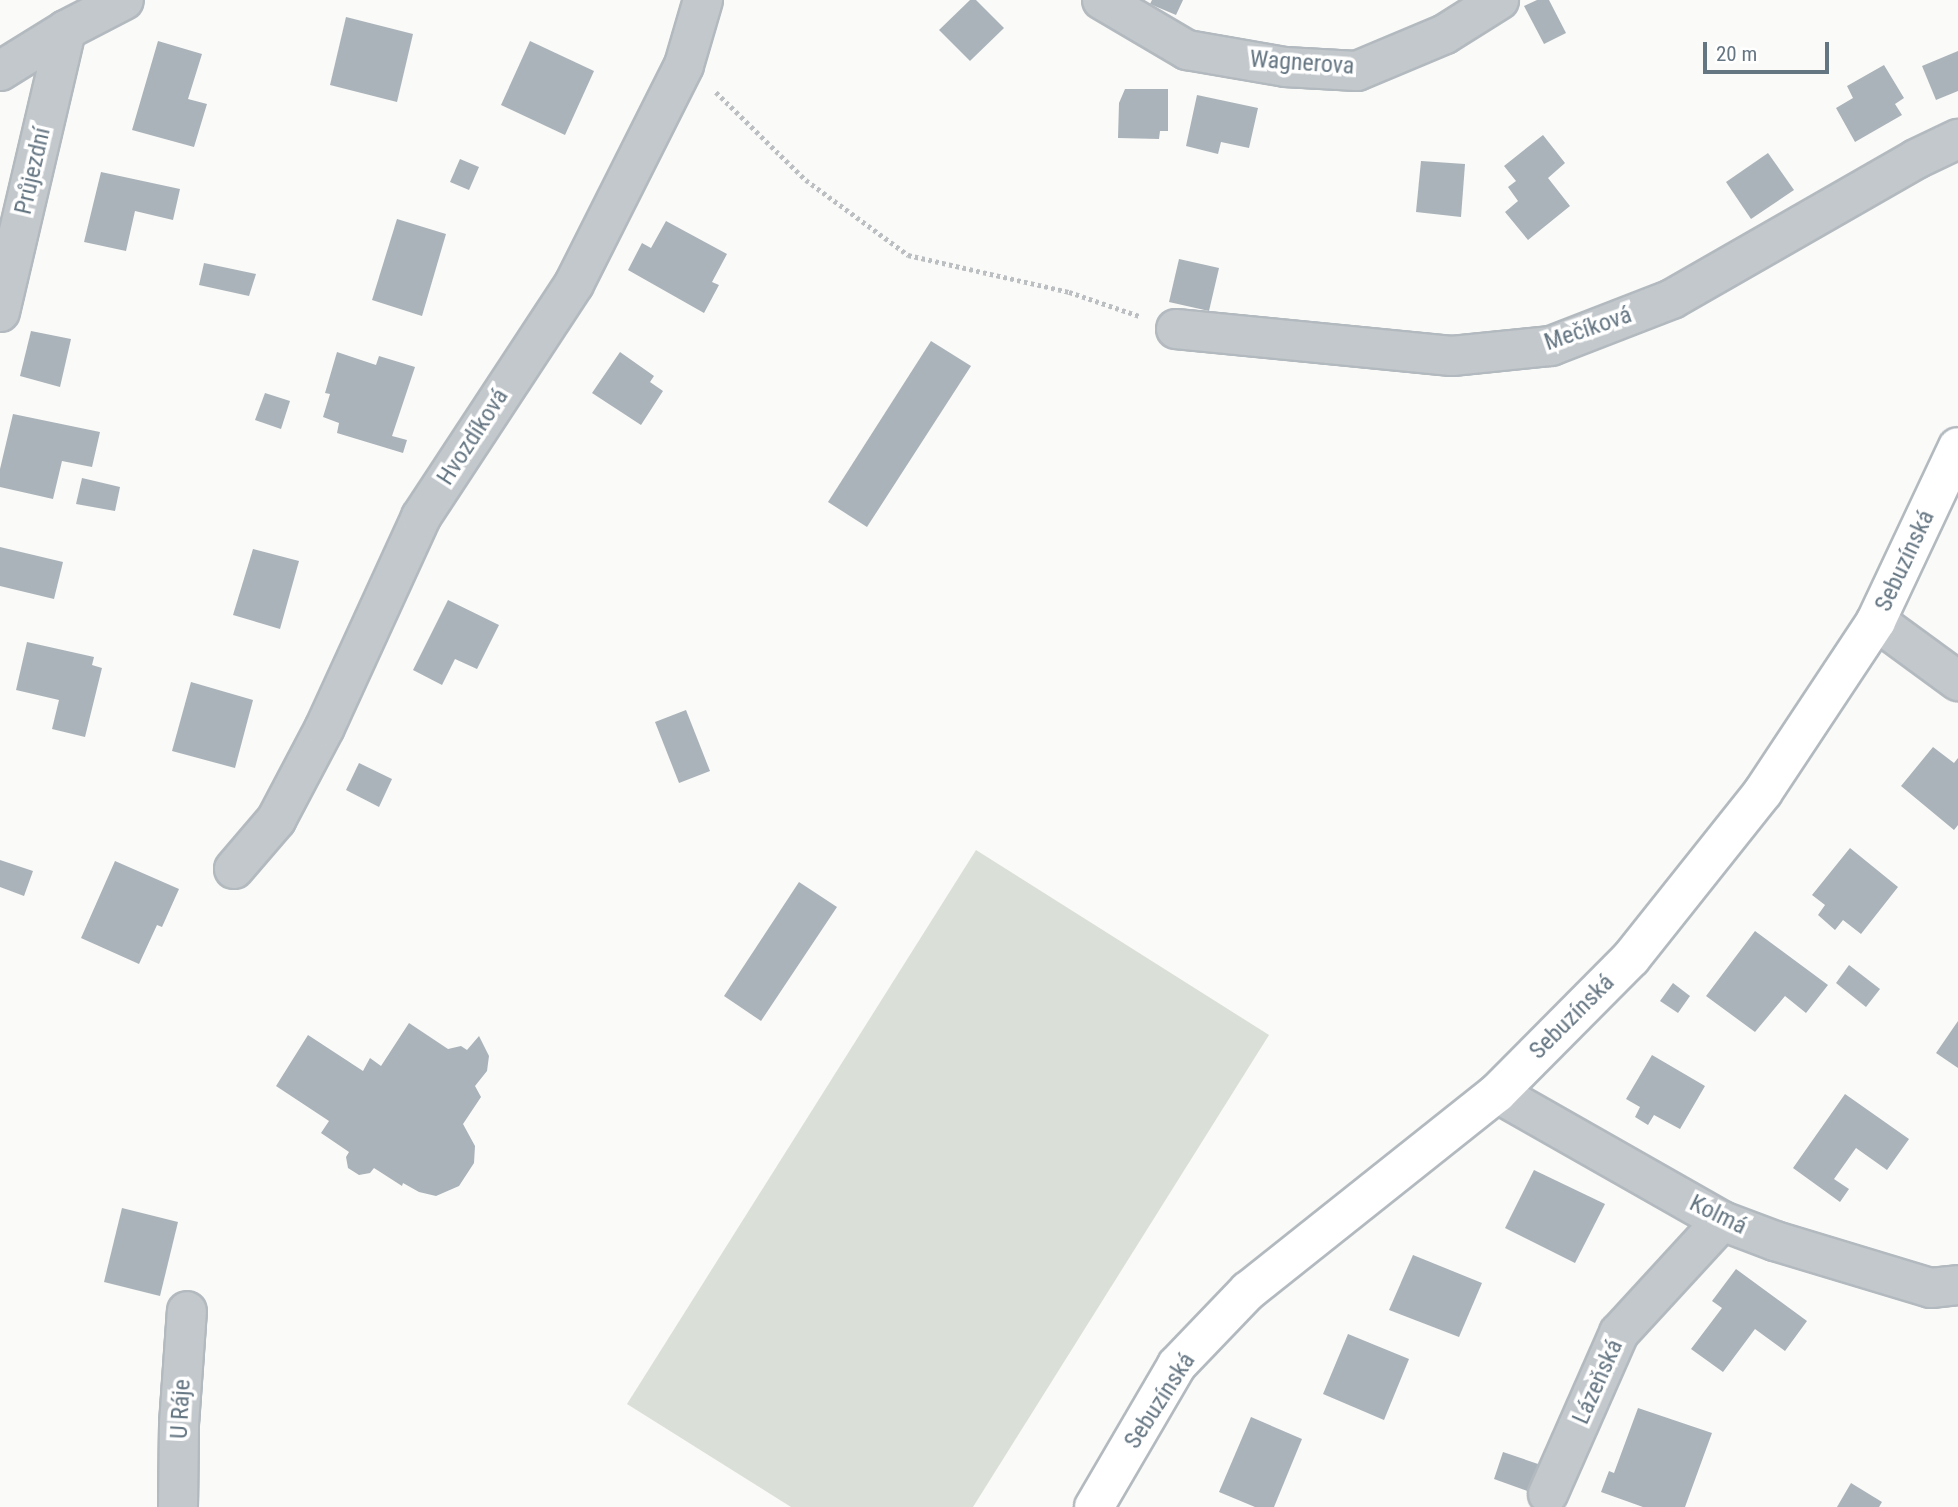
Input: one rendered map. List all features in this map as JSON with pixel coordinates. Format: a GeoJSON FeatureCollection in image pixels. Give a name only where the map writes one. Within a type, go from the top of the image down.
{"type":"FeatureCollection","features":[{"type":"Feature","properties":{"kind":"main road","name":"Sebuzínská"},"geometry":{"type":"LineString","coordinates":[[1094,1507],[1177,1365],[1248,1291],[1497,1093],[1631,958],[1763,792],[1876,621],[1958,447]]}},
{"type":"Feature","properties":{"kind":"street"},"geometry":{"type":"LineString","coordinates":[[0,71],[66,30],[124,0]]}},
{"type":"Feature","properties":{"kind":"street","name":"Hvozdíková"},"geometry":{"type":"LineString","coordinates":[[234,869],[276,820],[325,727],[421,517],[574,284],[684,65],[703,0]]}},
{"type":"Feature","properties":{"kind":"street","name":"Wagnerova"},"geometry":{"type":"LineString","coordinates":[[1102,0],[1187,50],[1284,67],[1357,71],[1445,34],[1499,0]]}},
{"type":"Feature","properties":{"kind":"street","name":"Průjezdní"},"geometry":{"type":"LineString","coordinates":[[0,312],[66,30]]}},
{"type":"Feature","properties":{"kind":"street","name":"Mečíková"},"geometry":{"type":"LineString","coordinates":[[1176,329],[1452,356],[1551,346],[1672,299],[1916,159],[1958,139]]}},
{"type":"Feature","properties":{"kind":"street"},"geometry":{"type":"LineString","coordinates":[[1876,621],[1958,681]]}},
{"type":"Feature","properties":{"kind":"street","name":"Kolmá"},"geometry":{"type":"LineString","coordinates":[[1497,1093],[1722,1221],[1776,1241],[1931,1288],[1958,1285]]}},
{"type":"Feature","properties":{"kind":"street","name":"Lázeňská"},"geometry":{"type":"LineString","coordinates":[[1548,1494],[1619,1333],[1722,1221]]}},
{"type":"Feature","properties":{"kind":"street","name":"U Ráje"},"geometry":{"type":"LineString","coordinates":[[178,1507],[179,1424],[187,1311]]}},
{"type":"Feature","properties":{"kind":"path"},"geometry":{"type":"LineString","coordinates":[[684,65],[721,96],[806,180],[908,255],[1069,292],[1176,329]]}},
{"type":"Feature","properties":{"kind":"shaded area"},"geometry":{"type":"Polygon","coordinates":[[[976,850],[1269,1035],[973,1507],[791,1507],[627,1404],[976,850]]]}},
{"type":"Feature","properties":{"kind":"building"},"geometry":{"type":"Polygon","coordinates":[[[970,0],[976,0],[1004,28],[970,61],[939,30],[970,0]]]}},
{"type":"Feature","properties":{"kind":"building"},"geometry":{"type":"Polygon","coordinates":[[[1152,0],[1183,0],[1176,15],[1150,4],[1152,0]]]}},
{"type":"Feature","properties":{"kind":"building"},"geometry":{"type":"Polygon","coordinates":[[[1537,0],[1549,0],[1566,33],[1544,44],[1524,6],[1537,0]]]}},
{"type":"Feature","properties":{"kind":"building"},"geometry":{"type":"Polygon","coordinates":[[[346,17],[413,34],[397,102],[330,85],[346,17]]]}},
{"type":"Feature","properties":{"kind":"building"},"geometry":{"type":"Polygon","coordinates":[[[158,41],[202,54],[188,99],[207,104],[194,147],[132,130],[158,41]]]}},
{"type":"Feature","properties":{"kind":"building"},"geometry":{"type":"Polygon","coordinates":[[[530,41],[594,71],[565,135],[501,105],[530,41]]]}},
{"type":"Feature","properties":{"kind":"building"},"geometry":{"type":"Polygon","coordinates":[[[1958,51],[1958,91],[1936,100],[1922,66],[1958,51]]]}},
{"type":"Feature","properties":{"kind":"building"},"geometry":{"type":"Polygon","coordinates":[[[1884,65],[1904,98],[1895,104],[1902,115],[1855,142],[1836,108],[1853,98],[1847,86],[1884,65]]]}},
{"type":"Feature","properties":{"kind":"building"},"geometry":{"type":"Polygon","coordinates":[[[1125,89],[1168,89],[1168,131],[1160,131],[1159,139],[1118,138],[1119,103],[1125,89]]]}},
{"type":"Feature","properties":{"kind":"building"},"geometry":{"type":"Polygon","coordinates":[[[1197,95],[1258,108],[1249,148],[1221,142],[1218,154],[1186,146],[1197,95]]]}},
{"type":"Feature","properties":{"kind":"building"},"geometry":{"type":"Polygon","coordinates":[[[1543,135],[1565,163],[1548,178],[1570,206],[1528,240],[1505,212],[1518,201],[1508,187],[1516,181],[1504,166],[1543,135]]]}},
{"type":"Feature","properties":{"kind":"building"},"geometry":{"type":"Polygon","coordinates":[[[1768,153],[1794,190],[1751,219],[1726,182],[1768,153]]]}},
{"type":"Feature","properties":{"kind":"building"},"geometry":{"type":"Polygon","coordinates":[[[460,159],[479,167],[469,190],[450,182],[460,159]]]}},
{"type":"Feature","properties":{"kind":"building"},"geometry":{"type":"Polygon","coordinates":[[[1421,161],[1465,164],[1461,217],[1416,212],[1421,161]]]}},
{"type":"Feature","properties":{"kind":"building"},"geometry":{"type":"Polygon","coordinates":[[[101,172],[180,189],[173,220],[135,211],[126,251],[84,242],[101,172]]]}},
{"type":"Feature","properties":{"kind":"building"},"geometry":{"type":"Polygon","coordinates":[[[397,219],[446,234],[422,316],[372,300],[397,219]]]}},
{"type":"Feature","properties":{"kind":"building"},"geometry":{"type":"Polygon","coordinates":[[[666,221],[727,254],[712,282],[719,285],[704,313],[628,270],[642,243],[651,248],[666,221]]]}},
{"type":"Feature","properties":{"kind":"building"},"geometry":{"type":"Polygon","coordinates":[[[1179,259],[1219,268],[1209,311],[1169,302],[1179,259]]]}},
{"type":"Feature","properties":{"kind":"building"},"geometry":{"type":"Polygon","coordinates":[[[204,263],[256,274],[249,296],[199,285],[204,263]]]}},
{"type":"Feature","properties":{"kind":"building"},"geometry":{"type":"Polygon","coordinates":[[[31,331],[71,339],[60,387],[20,376],[31,331]]]}},
{"type":"Feature","properties":{"kind":"building"},"geometry":{"type":"Polygon","coordinates":[[[931,341],[971,366],[867,527],[828,502],[931,341]]]}},
{"type":"Feature","properties":{"kind":"building"},"geometry":{"type":"Polygon","coordinates":[[[337,352],[376,365],[379,356],[415,367],[392,436],[407,440],[403,453],[337,433],[339,423],[323,417],[330,394],[325,393],[337,352]]]}},
{"type":"Feature","properties":{"kind":"building"},"geometry":{"type":"Polygon","coordinates":[[[620,352],[654,376],[650,382],[663,391],[641,425],[592,393],[620,352]]]}},
{"type":"Feature","properties":{"kind":"building"},"geometry":{"type":"Polygon","coordinates":[[[265,393],[290,401],[281,429],[255,420],[265,393]]]}},
{"type":"Feature","properties":{"kind":"building"},"geometry":{"type":"Polygon","coordinates":[[[13,414],[100,432],[92,467],[62,461],[53,499],[0,487],[0,469],[13,414]]]}},
{"type":"Feature","properties":{"kind":"building"},"geometry":{"type":"Polygon","coordinates":[[[82,478],[120,487],[115,511],[76,504],[82,478]]]}},
{"type":"Feature","properties":{"kind":"building"},"geometry":{"type":"Polygon","coordinates":[[[0,547],[63,562],[54,599],[0,586],[0,547]]]}},
{"type":"Feature","properties":{"kind":"building"},"geometry":{"type":"Polygon","coordinates":[[[253,549],[299,561],[280,629],[233,615],[253,549]]]}},
{"type":"Feature","properties":{"kind":"building"},"geometry":{"type":"Polygon","coordinates":[[[448,600],[499,625],[477,669],[455,659],[442,685],[413,670],[448,600]]]}},
{"type":"Feature","properties":{"kind":"building"},"geometry":{"type":"Polygon","coordinates":[[[27,642],[94,657],[92,665],[102,668],[85,737],[52,729],[59,700],[16,690],[27,642]]]}},
{"type":"Feature","properties":{"kind":"building"},"geometry":{"type":"Polygon","coordinates":[[[191,682],[253,700],[235,768],[172,751],[191,682]]]}},
{"type":"Feature","properties":{"kind":"building"},"geometry":{"type":"Polygon","coordinates":[[[686,710],[710,771],[679,783],[655,722],[686,710]]]}},
{"type":"Feature","properties":{"kind":"building"},"geometry":{"type":"Polygon","coordinates":[[[1933,747],[1954,763],[1958,758],[1958,825],[1954,830],[1901,786],[1933,747]]]}},
{"type":"Feature","properties":{"kind":"building"},"geometry":{"type":"Polygon","coordinates":[[[359,763],[392,779],[379,807],[346,790],[359,763]]]}},
{"type":"Feature","properties":{"kind":"building"},"geometry":{"type":"Polygon","coordinates":[[[1850,848],[1898,887],[1861,934],[1843,920],[1835,930],[1818,915],[1825,905],[1812,895],[1850,848]]]}},
{"type":"Feature","properties":{"kind":"building"},"geometry":{"type":"Polygon","coordinates":[[[0,860],[33,871],[24,896],[0,887],[0,860]]]}},
{"type":"Feature","properties":{"kind":"building"},"geometry":{"type":"Polygon","coordinates":[[[115,861],[179,889],[162,927],[157,925],[139,964],[81,938],[115,861]]]}},
{"type":"Feature","properties":{"kind":"building"},"geometry":{"type":"Polygon","coordinates":[[[799,882],[837,907],[761,1021],[724,996],[799,882]]]}},
{"type":"Feature","properties":{"kind":"building"},"geometry":{"type":"Polygon","coordinates":[[[1755,931],[1828,985],[1806,1013],[1785,996],[1755,1032],[1706,996],[1755,931]]]}},
{"type":"Feature","properties":{"kind":"building"},"geometry":{"type":"Polygon","coordinates":[[[1849,965],[1880,989],[1866,1007],[1836,983],[1849,965]]]}},
{"type":"Feature","properties":{"kind":"building"},"geometry":{"type":"Polygon","coordinates":[[[1673,983],[1690,996],[1678,1013],[1660,1001],[1673,983]]]}},
{"type":"Feature","properties":{"kind":"building"},"geometry":{"type":"Polygon","coordinates":[[[1958,1021],[1958,1068],[1936,1053],[1958,1021]]]}},
{"type":"Feature","properties":{"kind":"building"},"geometry":{"type":"Polygon","coordinates":[[[409,1023],[448,1049],[461,1046],[467,1050],[479,1036],[489,1056],[487,1071],[475,1086],[481,1097],[463,1124],[475,1146],[474,1163],[459,1186],[436,1196],[419,1192],[403,1183],[402,1186],[374,1168],[370,1173],[359,1175],[348,1168],[346,1157],[349,1152],[321,1133],[329,1121],[276,1086],[308,1035],[363,1071],[370,1058],[381,1066],[409,1023]]]}},
{"type":"Feature","properties":{"kind":"building"},"geometry":{"type":"Polygon","coordinates":[[[1652,1055],[1705,1086],[1680,1129],[1654,1115],[1648,1125],[1635,1117],[1640,1107],[1626,1099],[1652,1055]]]}},
{"type":"Feature","properties":{"kind":"building"},"geometry":{"type":"Polygon","coordinates":[[[1845,1094],[1909,1139],[1887,1170],[1856,1148],[1834,1179],[1849,1189],[1840,1202],[1793,1168],[1845,1094]]]}},
{"type":"Feature","properties":{"kind":"building"},"geometry":{"type":"Polygon","coordinates":[[[1534,1170],[1605,1204],[1575,1263],[1505,1228],[1534,1170]]]}},
{"type":"Feature","properties":{"kind":"building"},"geometry":{"type":"Polygon","coordinates":[[[122,1208],[178,1222],[160,1296],[104,1282],[122,1208]]]}},
{"type":"Feature","properties":{"kind":"building"},"geometry":{"type":"Polygon","coordinates":[[[1413,1255],[1482,1283],[1459,1337],[1389,1310],[1413,1255]]]}},
{"type":"Feature","properties":{"kind":"building"},"geometry":{"type":"Polygon","coordinates":[[[1736,1269],[1807,1321],[1785,1351],[1755,1329],[1723,1372],[1691,1349],[1722,1308],[1712,1301],[1736,1269]]]}},
{"type":"Feature","properties":{"kind":"building"},"geometry":{"type":"Polygon","coordinates":[[[1348,1334],[1409,1359],[1384,1420],[1323,1394],[1348,1334]]]}},
{"type":"Feature","properties":{"kind":"building"},"geometry":{"type":"Polygon","coordinates":[[[1638,1408],[1712,1433],[1685,1507],[1643,1507],[1601,1492],[1609,1471],[1614,1473],[1638,1408]]]}},
{"type":"Feature","properties":{"kind":"building"},"geometry":{"type":"Polygon","coordinates":[[[1251,1417],[1302,1439],[1274,1507],[1255,1507],[1219,1492],[1251,1417]]]}},
{"type":"Feature","properties":{"kind":"building"},"geometry":{"type":"Polygon","coordinates":[[[1503,1452],[1541,1465],[1533,1493],[1494,1479],[1503,1452]]]}},
{"type":"Feature","properties":{"kind":"building"},"geometry":{"type":"Polygon","coordinates":[[[1851,1483],[1882,1502],[1879,1507],[1837,1507],[1851,1483]]]}}]}
